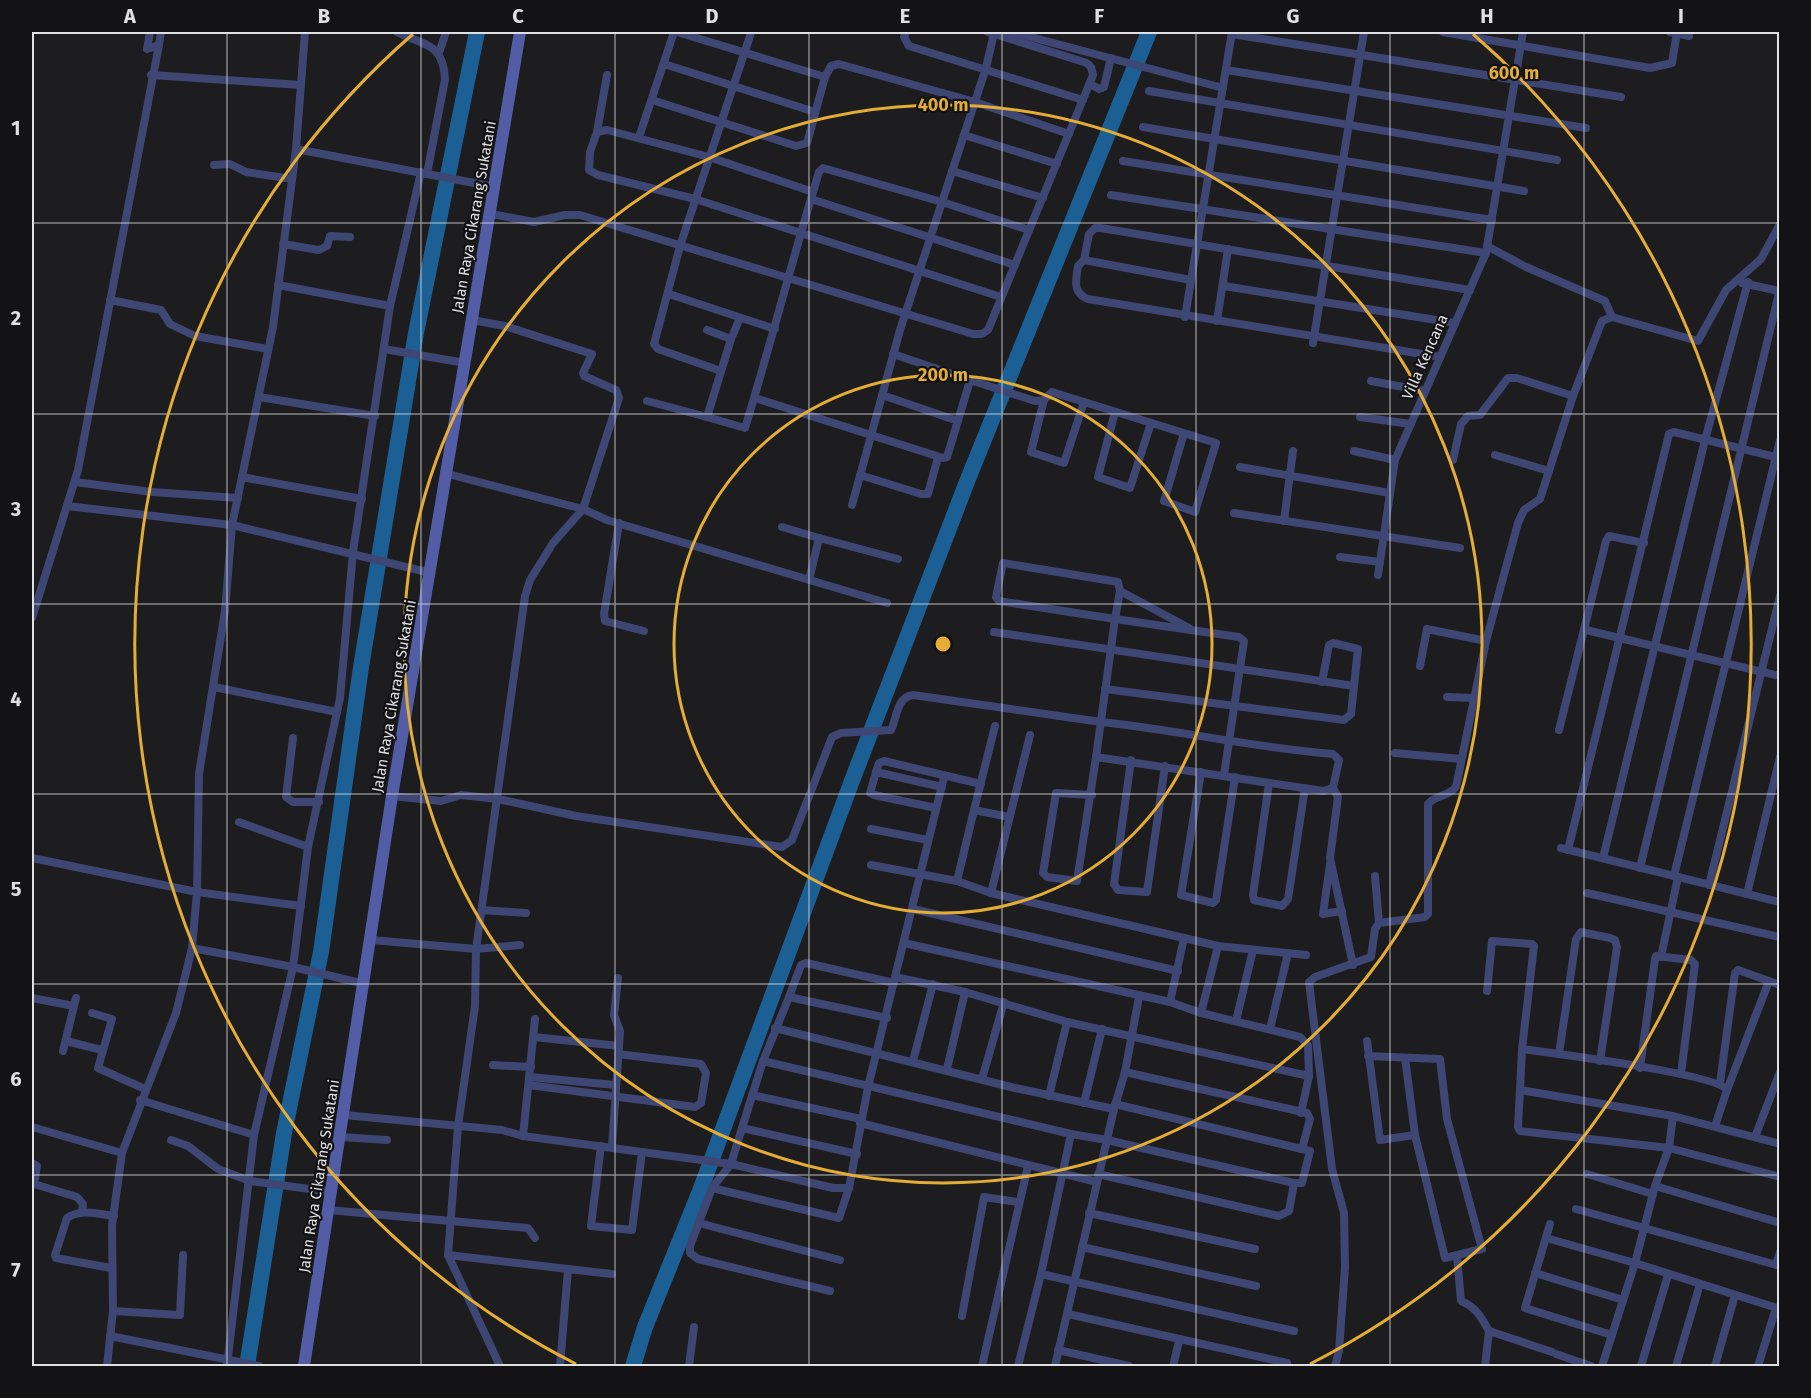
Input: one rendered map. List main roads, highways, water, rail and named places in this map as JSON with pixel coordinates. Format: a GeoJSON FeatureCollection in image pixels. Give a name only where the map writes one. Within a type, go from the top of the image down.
{"type":"FeatureCollection","features":[{"type":"Feature","properties":{"kind":"main road","name":"Jalan Raya Cikarang Sukatani"},"geometry":{"type":"LineString","coordinates":[[304,1366],[365,984],[392,796],[448,474],[520,32]]}},
{"type":"Feature","properties":{"kind":"waterway"},"geometry":{"type":"LineString","coordinates":[[247,1366],[284,1133],[321,952],[361,667],[416,333],[477,32]]}},
{"type":"Feature","properties":{"kind":"waterway"},"geometry":{"type":"LineString","coordinates":[[633,1366],[645,1327],[700,1191],[853,778],[968,479],[1149,32]]}}]}
